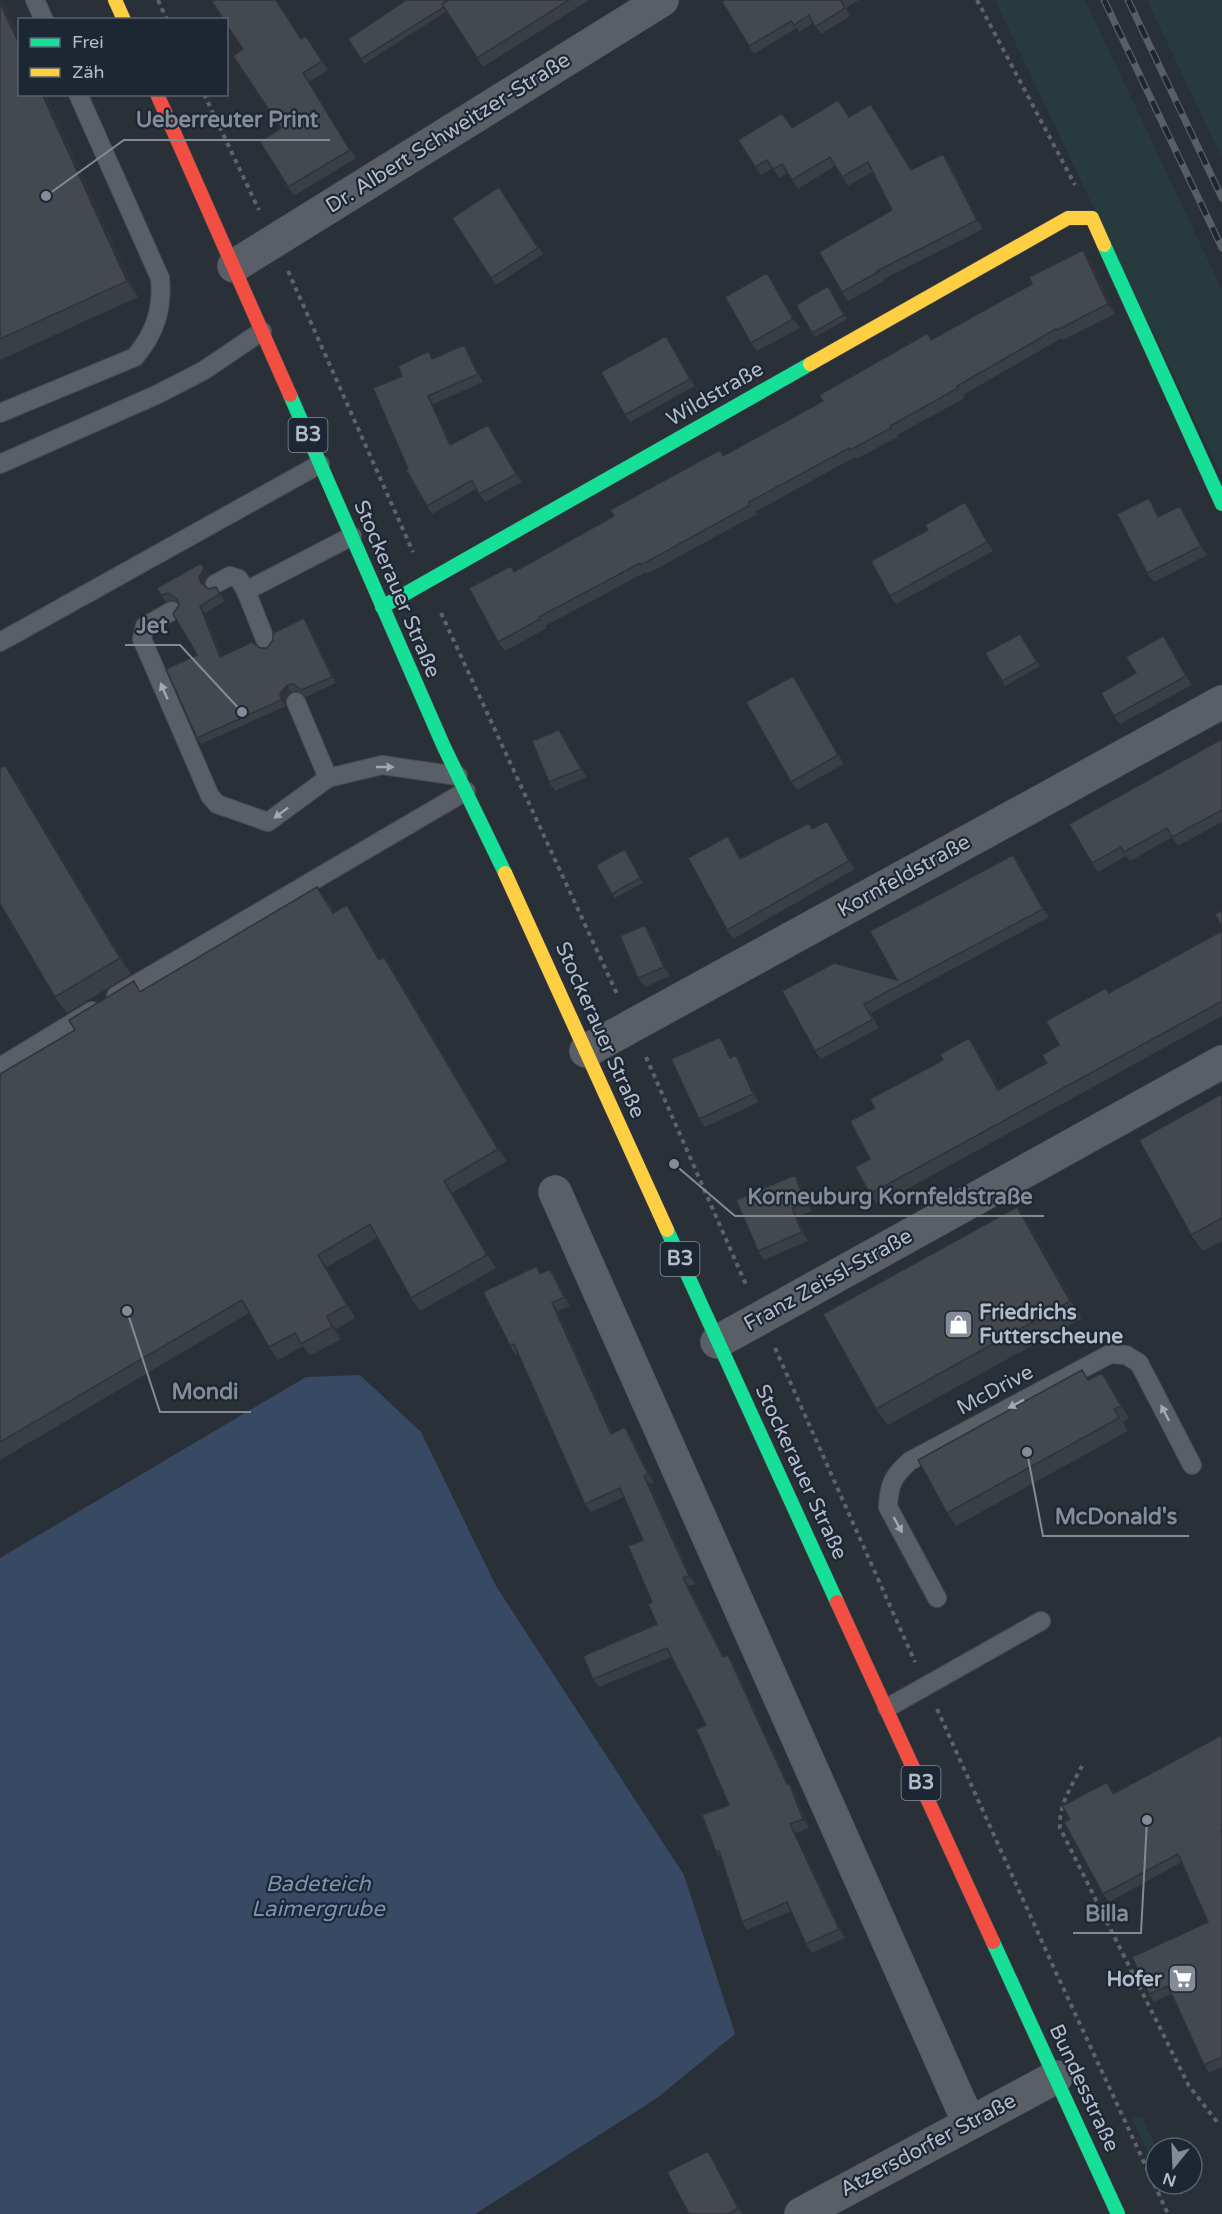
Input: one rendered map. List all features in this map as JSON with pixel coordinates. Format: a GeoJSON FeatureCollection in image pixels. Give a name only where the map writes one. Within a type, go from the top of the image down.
{"type":"FeatureCollection","features":[{"type":"Feature","properties":{"kind":"main road"},"geometry":{"type":"LineString","coordinates":[[115,0],[123,18]]}},
{"type":"Feature","properties":{"kind":"main road","name":"Stockerauer Straße"},"geometry":{"type":"LineString","coordinates":[[158,96],[444,747],[525,914],[717,1342],[1011,1981]]}},
{"type":"Feature","properties":{"kind":"main road","name":"Wildstraße"},"geometry":{"type":"LineString","coordinates":[[382,607],[1068,218],[1092,218]]}},
{"type":"Feature","properties":{"kind":"main road"},"geometry":{"type":"LineString","coordinates":[[1092,218],[1222,504]]}},
{"type":"Feature","properties":{"kind":"main road","name":"Bundesstraße"},"geometry":{"type":"LineString","coordinates":[[1011,1981],[1118,2214]]}},
{"type":"Feature","properties":{"kind":"street","name":"Dr. Albert Schweitzer-Straße"},"geometry":{"type":"LineString","coordinates":[[234,266],[662,0]]}},
{"type":"Feature","properties":{"kind":"street","name":"Kornfeldstraße"},"geometry":{"type":"LineString","coordinates":[[586,1051],[1222,702]]}},
{"type":"Feature","properties":{"kind":"street","name":"Franz Zeissl-Straße"},"geometry":{"type":"LineString","coordinates":[[717,1342],[1222,1062]]}},
{"type":"Feature","properties":{"kind":"street"},"geometry":{"type":"LineString","coordinates":[[555,1192],[969,2123]]}},
{"type":"Feature","properties":{"kind":"street","name":"Atzersdorfer Straße"},"geometry":{"type":"LineString","coordinates":[[801,2214],[1056,2077]]}},
{"type":"Feature","properties":{"kind":"lane"},"geometry":{"type":"LineString","coordinates":[[35,0],[43,18]]}},
{"type":"Feature","properties":{"kind":"lane"},"geometry":{"type":"LineString","coordinates":[[0,413],[135,357],[149,341],[159,314],[162,295],[160,278],[79,96]]}},
{"type":"Feature","properties":{"kind":"lane"},"geometry":{"type":"LineString","coordinates":[[0,464],[156,395],[204,370],[262,331]]}},
{"type":"Feature","properties":{"kind":"lane"},"geometry":{"type":"LineString","coordinates":[[0,642],[320,464]]}},
{"type":"Feature","properties":{"kind":"lane"},"geometry":{"type":"LineString","coordinates":[[246,591],[352,536]]}},
{"type":"Feature","properties":{"kind":"lane"},"geometry":{"type":"LineString","coordinates":[[215,584],[230,576],[239,579],[267,644]]}},
{"type":"Feature","properties":{"kind":"lane"},"geometry":{"type":"LineString","coordinates":[[172,611],[145,626],[142,639],[213,800],[250,817],[268,822],[328,778],[382,765],[462,783]]}},
{"type":"Feature","properties":{"kind":"lane"},"geometry":{"type":"LineString","coordinates":[[296,702],[328,778]]}},
{"type":"Feature","properties":{"kind":"lane"},"geometry":{"type":"LineString","coordinates":[[0,1067],[462,783]]}},
{"type":"Feature","properties":{"kind":"lane","name":"McDrive"},"geometry":{"type":"LineString","coordinates":[[937,1598],[888,1507],[888,1490],[896,1474],[910,1461],[1110,1354],[1126,1355],[1139,1363],[1192,1465]]}},
{"type":"Feature","properties":{"kind":"lane"},"geometry":{"type":"LineString","coordinates":[[887,1708],[1041,1621]]}},
{"type":"Feature","properties":{"kind":"path"},"geometry":{"type":"LineString","coordinates":[[158,0],[166,18]]}},
{"type":"Feature","properties":{"kind":"path"},"geometry":{"type":"LineString","coordinates":[[977,0],[1092,218]]}},
{"type":"Feature","properties":{"kind":"path"},"geometry":{"type":"LineString","coordinates":[[205,96],[275,241],[427,582],[632,1025],[1048,1957],[1168,2214]]}},
{"type":"Feature","properties":{"kind":"path"},"geometry":{"type":"LineString","coordinates":[[1082,1766],[1065,1799],[1059,1819],[1060,1828],[1189,2086],[1218,2123]]}},
{"type":"Feature","properties":{"kind":"green space"},"geometry":{"type":"Polygon","coordinates":[[[995,0],[1085,0],[1222,290],[1222,477],[995,0]]]}},
{"type":"Feature","properties":{"kind":"green space"},"geometry":{"type":"Polygon","coordinates":[[[1147,0],[1222,0],[1222,158],[1147,0]]]}},
{"type":"Feature","properties":{"kind":"green space"},"geometry":{"type":"Polygon","coordinates":[[[1142,2117],[1151,2136],[1144,2136],[1144,2145],[1131,2118],[1142,2117]]]}},
{"type":"Feature","properties":{"kind":"water","name":"Badeteich Laimergrube"},"geometry":{"type":"Polygon","coordinates":[[[360,1375],[421,1432],[496,1586],[684,1875],[735,2034],[657,2098],[475,2214],[0,2214],[0,1558],[306,1377],[360,1375]]]}},
{"type":"Feature","properties":{"kind":"building"},"geometry":{"type":"Polygon","coordinates":[[[211,0],[276,0],[301,39],[306,36],[322,61],[303,73],[350,150],[288,187],[260,142],[281,128],[233,56],[243,49],[228,27],[228,18],[223,18],[211,0]]]}},
{"type":"Feature","properties":{"kind":"building"},"geometry":{"type":"Polygon","coordinates":[[[406,0],[444,0],[446,2],[442,4],[444,7],[361,59],[348,39],[406,0]]]}},
{"type":"Feature","properties":{"kind":"building"},"geometry":{"type":"Polygon","coordinates":[[[449,0],[569,0],[477,58],[442,4],[449,0]]]}},
{"type":"Feature","properties":{"kind":"building"},"geometry":{"type":"Polygon","coordinates":[[[724,0],[842,0],[845,8],[815,27],[809,15],[794,25],[791,21],[749,46],[722,2],[724,0]]]}},
{"type":"Feature","properties":{"kind":"building"},"geometry":{"type":"Polygon","coordinates":[[[0,3],[18,42],[18,96],[43,96],[127,281],[0,339],[0,3]]]}},
{"type":"Feature","properties":{"kind":"building"},"geometry":{"type":"Polygon","coordinates":[[[838,100],[849,117],[871,104],[911,170],[943,154],[977,220],[877,271],[842,292],[819,252],[892,210],[868,162],[842,177],[830,157],[792,180],[782,164],[773,169],[767,160],[755,167],[738,140],[782,113],[792,128],[838,100]]]}},
{"type":"Feature","properties":{"kind":"building"},"geometry":{"type":"Polygon","coordinates":[[[499,187],[538,248],[491,278],[452,218],[499,187]]]}},
{"type":"Feature","properties":{"kind":"building"},"geometry":{"type":"Polygon","coordinates":[[[1083,250],[1108,304],[1056,329],[890,426],[891,428],[749,502],[750,505],[641,565],[640,563],[539,617],[540,619],[498,642],[469,588],[511,566],[514,572],[614,516],[610,510],[720,450],[723,456],[823,401],[819,395],[928,333],[931,340],[1032,284],[1029,277],[1083,250]]]}},
{"type":"Feature","properties":{"kind":"building"},"geometry":{"type":"Polygon","coordinates":[[[767,273],[793,319],[751,343],[725,297],[767,273]]]}},
{"type":"Feature","properties":{"kind":"building"},"geometry":{"type":"Polygon","coordinates":[[[828,286],[844,315],[812,333],[796,305],[828,286]]]}},
{"type":"Feature","properties":{"kind":"building"},"geometry":{"type":"Polygon","coordinates":[[[666,336],[690,379],[625,415],[601,372],[666,336]]]}},
{"type":"Feature","properties":{"kind":"building"},"geometry":{"type":"Polygon","coordinates":[[[464,345],[478,374],[428,396],[450,445],[488,425],[516,474],[479,494],[472,480],[427,506],[406,470],[408,469],[373,388],[402,376],[398,366],[429,351],[432,359],[464,345]]]}},
{"type":"Feature","properties":{"kind":"building"},"geometry":{"type":"Polygon","coordinates":[[[1149,498],[1158,517],[1180,506],[1201,546],[1147,573],[1117,514],[1149,498]]]}},
{"type":"Feature","properties":{"kind":"building"},"geometry":{"type":"Polygon","coordinates":[[[965,502],[987,542],[890,596],[871,561],[928,530],[925,525],[965,502]]]}},
{"type":"Feature","properties":{"kind":"building"},"geometry":{"type":"Polygon","coordinates":[[[201,563],[204,568],[199,577],[201,583],[209,589],[216,587],[220,594],[200,606],[220,657],[252,642],[260,648],[267,648],[273,640],[273,633],[304,618],[332,677],[301,690],[293,684],[287,685],[280,694],[281,700],[197,738],[166,669],[197,655],[173,614],[179,605],[177,599],[168,593],[161,595],[157,588],[201,563]]]}},
{"type":"Feature","properties":{"kind":"building"},"geometry":{"type":"Polygon","coordinates":[[[1020,634],[1037,662],[1002,681],[985,653],[1020,634]]]}},
{"type":"Feature","properties":{"kind":"building"},"geometry":{"type":"Polygon","coordinates":[[[1164,637],[1186,676],[1114,716],[1101,693],[1136,673],[1126,657],[1164,637]]]}},
{"type":"Feature","properties":{"kind":"building"},"geometry":{"type":"Polygon","coordinates":[[[793,676],[838,755],[791,782],[746,702],[793,676]]]}},
{"type":"Feature","properties":{"kind":"building"},"geometry":{"type":"Polygon","coordinates":[[[559,730],[581,769],[549,782],[532,741],[559,730]]]}},
{"type":"Feature","properties":{"kind":"building"},"geometry":{"type":"Polygon","coordinates":[[[1222,739],[1222,810],[1172,837],[1167,828],[1124,852],[1121,847],[1092,863],[1069,824],[1222,739]]]}},
{"type":"Feature","properties":{"kind":"building"},"geometry":{"type":"Polygon","coordinates":[[[5,765],[120,958],[55,997],[0,904],[0,768],[5,765]]]}},
{"type":"Feature","properties":{"kind":"building"},"geometry":{"type":"Polygon","coordinates":[[[827,821],[849,861],[727,930],[688,858],[728,836],[740,859],[809,823],[812,829],[827,821]]]}},
{"type":"Feature","properties":{"kind":"building"},"geometry":{"type":"Polygon","coordinates":[[[625,849],[640,878],[612,894],[596,865],[625,849]]]}},
{"type":"Feature","properties":{"kind":"building"},"geometry":{"type":"Polygon","coordinates":[[[1013,855],[1043,909],[864,1004],[873,1019],[815,1051],[782,991],[834,963],[897,980],[870,931],[1013,855]]]}},
{"type":"Feature","properties":{"kind":"building"},"geometry":{"type":"Polygon","coordinates":[[[317,887],[333,913],[347,905],[379,960],[384,957],[498,1149],[444,1181],[487,1255],[411,1298],[370,1224],[318,1255],[347,1305],[327,1316],[332,1327],[301,1344],[295,1333],[269,1347],[242,1300],[0,1442],[0,1074],[75,1030],[69,1020],[134,981],[140,992],[317,887]]]}},
{"type":"Feature","properties":{"kind":"building"},"geometry":{"type":"Polygon","coordinates":[[[1222,910],[1222,928],[1215,914],[1222,910]]]}},
{"type":"Feature","properties":{"kind":"building"},"geometry":{"type":"Polygon","coordinates":[[[645,925],[664,967],[638,978],[620,936],[645,925]]]}},
{"type":"Feature","properties":{"kind":"building"},"geometry":{"type":"Polygon","coordinates":[[[1222,931],[1222,1001],[870,1194],[855,1167],[870,1159],[850,1121],[875,1108],[870,1099],[943,1060],[940,1054],[969,1038],[998,1090],[1047,1063],[1042,1055],[1059,1045],[1046,1021],[1106,988],[1109,993],[1222,931]]]}},
{"type":"Feature","properties":{"kind":"building"},"geometry":{"type":"Polygon","coordinates":[[[720,1037],[730,1058],[736,1055],[753,1094],[699,1119],[671,1059],[720,1037]]]}},
{"type":"Feature","properties":{"kind":"building"},"geometry":{"type":"Polygon","coordinates":[[[1222,1094],[1222,1218],[1191,1235],[1139,1140],[1222,1094]]]}},
{"type":"Feature","properties":{"kind":"building"},"geometry":{"type":"Polygon","coordinates":[[[795,1175],[806,1203],[792,1208],[802,1232],[758,1251],[736,1200],[795,1175]]]}},
{"type":"Feature","properties":{"kind":"building","name":"Friedrichs Futterscheune"},"geometry":{"type":"Polygon","coordinates":[[[1017,1207],[1070,1301],[876,1409],[823,1314],[1017,1207]]]}},
{"type":"Feature","properties":{"kind":"building"},"geometry":{"type":"Polygon","coordinates":[[[537,1266],[540,1274],[550,1269],[564,1297],[552,1303],[611,1434],[625,1427],[648,1474],[644,1476],[689,1576],[683,1578],[723,1657],[728,1655],[787,1784],[789,1783],[803,1819],[790,1824],[839,1929],[806,1944],[787,1902],[742,1922],[719,1851],[716,1852],[702,1815],[729,1805],[696,1729],[706,1725],[667,1648],[593,1679],[583,1656],[657,1624],[648,1604],[652,1602],[628,1546],[643,1540],[620,1488],[585,1504],[514,1344],[510,1346],[483,1292],[537,1266]]]}},
{"type":"Feature","properties":{"kind":"building"},"geometry":{"type":"Polygon","coordinates":[[[1082,1370],[1088,1380],[1102,1373],[1121,1406],[1114,1409],[1119,1418],[947,1513],[918,1460],[1082,1370]]]}},
{"type":"Feature","properties":{"kind":"building"},"geometry":{"type":"Polygon","coordinates":[[[1222,1735],[1222,2057],[1204,2065],[1168,1986],[1149,1994],[1132,1957],[1208,1922],[1178,1854],[1103,1894],[1064,1822],[1070,1819],[1062,1806],[1107,1782],[1113,1794],[1222,1735]]]}},
{"type":"Feature","properties":{"kind":"building"},"geometry":{"type":"Polygon","coordinates":[[[708,2151],[738,2208],[728,2214],[689,2214],[667,2172],[708,2151]]]}},
{"type":"Feature","properties":{"kind":"railway"},"geometry":{"type":"LineString","coordinates":[[1104,0],[1222,248]]}},
{"type":"Feature","properties":{"kind":"railway"},"geometry":{"type":"LineString","coordinates":[[1128,0],[1222,198]]}},
{"type":"Feature","properties":{"kind":"traffic: fast"},"geometry":{"type":"LineString","coordinates":[[1104,245],[1222,504]]}},
{"type":"Feature","properties":{"kind":"traffic: fast"},"geometry":{"type":"LineString","coordinates":[[382,607],[810,364]]}},
{"type":"Feature","properties":{"kind":"traffic: fast"},"geometry":{"type":"LineString","coordinates":[[290,395],[444,747],[505,873]]}},
{"type":"Feature","properties":{"kind":"traffic: fast"},"geometry":{"type":"LineString","coordinates":[[667,1230],[837,1602]]}},
{"type":"Feature","properties":{"kind":"traffic: fast"},"geometry":{"type":"LineString","coordinates":[[993,1942],[1118,2214]]}},
{"type":"Feature","properties":{"kind":"traffic: slow"},"geometry":{"type":"LineString","coordinates":[[115,0],[123,18]]}},
{"type":"Feature","properties":{"kind":"traffic: slow"},"geometry":{"type":"LineString","coordinates":[[810,364],[1068,218],[1092,218],[1104,245]]}},
{"type":"Feature","properties":{"kind":"traffic: slow"},"geometry":{"type":"LineString","coordinates":[[505,873],[667,1230]]}},
{"type":"Feature","properties":{"kind":"traffic: jam"},"geometry":{"type":"LineString","coordinates":[[158,96],[290,395]]}},
{"type":"Feature","properties":{"kind":"traffic: jam"},"geometry":{"type":"LineString","coordinates":[[837,1602],[993,1942]]}},
{"type":"Feature","properties":{"kind":"place","name":"Ueberreuter Print"},"geometry":{"type":"Point","coordinates":[46,196]}},
{"type":"Feature","properties":{"kind":"place","name":"Jet"},"geometry":{"type":"Point","coordinates":[242,712]}},
{"type":"Feature","properties":{"kind":"place","name":"Korneuburg Kornfeldstraße"},"geometry":{"type":"Point","coordinates":[674,1164]}},
{"type":"Feature","properties":{"kind":"place","name":"Mondi"},"geometry":{"type":"Point","coordinates":[127,1311]}},
{"type":"Feature","properties":{"kind":"place","name":"Friedrichs Futterscheune"},"geometry":{"type":"Point","coordinates":[958,1324]}},
{"type":"Feature","properties":{"kind":"place","name":"McDonald's"},"geometry":{"type":"Point","coordinates":[1027,1452]}},
{"type":"Feature","properties":{"kind":"place","name":"Billa"},"geometry":{"type":"Point","coordinates":[1147,1820]}},
{"type":"Feature","properties":{"kind":"place","name":"Hofer"},"geometry":{"type":"Point","coordinates":[1183,1979]}}]}
